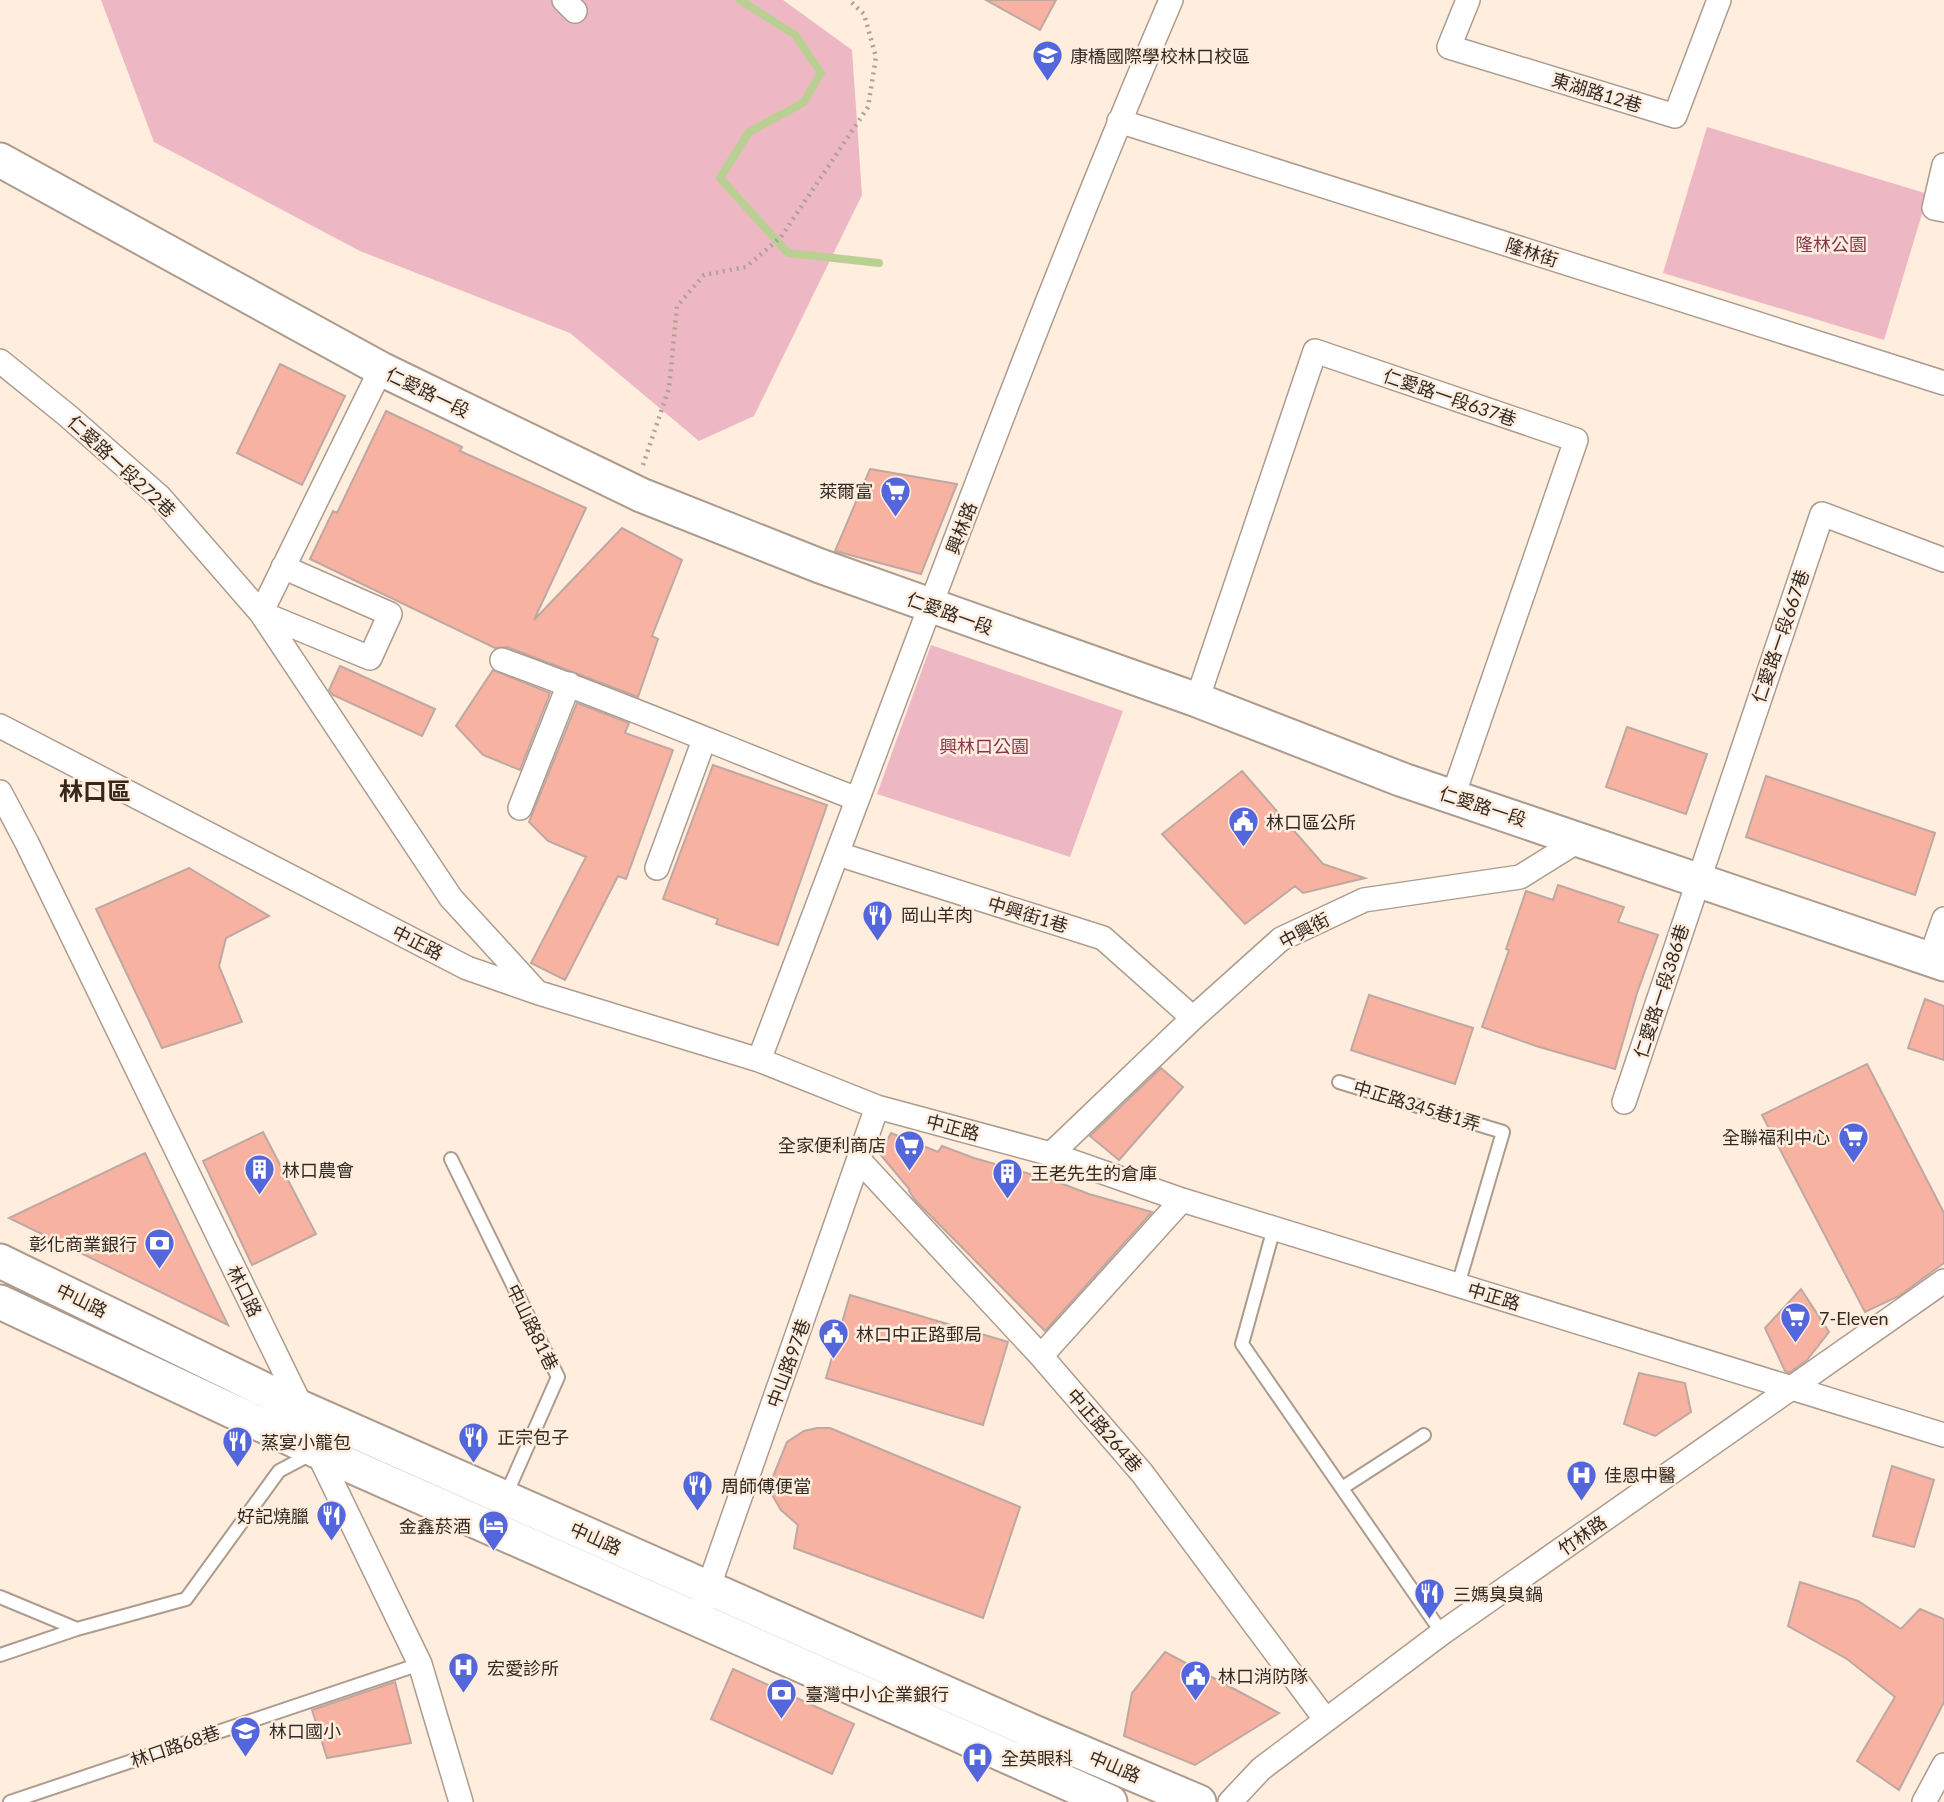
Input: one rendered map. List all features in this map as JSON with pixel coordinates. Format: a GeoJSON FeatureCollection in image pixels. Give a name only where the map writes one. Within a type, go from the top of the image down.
{"type":"FeatureCollection","features":[{"type":"Feature","properties":{"kind":"main road","name":"仁愛路一段"},"geometry":{"type":"LineString","coordinates":[[0,160],[381,369],[634,491],[820,566],[1197,700],[1403,780],[1937,961]]}},
{"type":"Feature","properties":{"kind":"main road","name":"中山路"},"geometry":{"type":"LineString","coordinates":[[0,1261],[302,1408],[1036,1733],[1199,1802]]}},
{"type":"Feature","properties":{"kind":"main road","name":"中山路"},"geometry":{"type":"LineString","coordinates":[[0,1302],[317,1451],[1110,1802]]}},
{"type":"Feature","properties":{"kind":"main road","name":"林口路"},"geometry":{"type":"LineString","coordinates":[[302,1408],[317,1451]]}},
{"type":"Feature","properties":{"kind":"street","name":"興林路"},"geometry":{"type":"LineString","coordinates":[[759,1060],[930,606],[1119,121],[1171,0]]}},
{"type":"Feature","properties":{"kind":"street","name":"東湖路12巷"},"geometry":{"type":"LineString","coordinates":[[1468,0],[1449,47],[1675,116],[1719,0]]}},
{"type":"Feature","properties":{"kind":"street","name":"隆林街"},"geometry":{"type":"LineString","coordinates":[[1119,121],[1944,383]]}},
{"type":"Feature","properties":{"kind":"street"},"geometry":{"type":"LineString","coordinates":[[1944,165],[1934,208],[1944,210]]}},
{"type":"Feature","properties":{"kind":"street","name":"仁愛路一段637巷"},"geometry":{"type":"LineString","coordinates":[[1197,700],[1315,351],[1576,440],[1453,796]]}},
{"type":"Feature","properties":{"kind":"street","name":"仁愛路一段272巷"},"geometry":{"type":"LineString","coordinates":[[0,361],[160,496],[261,613],[451,898],[538,993]]}},
{"type":"Feature","properties":{"kind":"street"},"geometry":{"type":"LineString","coordinates":[[283,567],[390,614],[370,658],[261,613],[283,567],[381,369]]}},
{"type":"Feature","properties":{"kind":"street","name":"仁愛路一段667巷"},"geometry":{"type":"LineString","coordinates":[[1697,881],[1822,514],[1944,560]]}},
{"type":"Feature","properties":{"kind":"street"},"geometry":{"type":"LineString","coordinates":[[502,660],[857,799]]}},
{"type":"Feature","properties":{"kind":"street"},"geometry":{"type":"LineString","coordinates":[[520,808],[569,684]]}},
{"type":"Feature","properties":{"kind":"street","name":"中正路"},"geometry":{"type":"LineString","coordinates":[[0,726],[467,968],[538,993],[759,1060],[877,1107],[1051,1154],[1182,1200],[1793,1387],[1944,1436]]}},
{"type":"Feature","properties":{"kind":"street"},"geometry":{"type":"LineString","coordinates":[[657,869],[704,740]]}},
{"type":"Feature","properties":{"kind":"street","name":"林口路"},"geometry":{"type":"LineString","coordinates":[[0,792],[302,1408]]}},
{"type":"Feature","properties":{"kind":"street","name":"中興街"},"geometry":{"type":"LineString","coordinates":[[1051,1154],[1193,1017],[1281,939],[1364,900],[1520,877],[1581,839]]}},
{"type":"Feature","properties":{"kind":"street","name":"中興街1巷"},"geometry":{"type":"LineString","coordinates":[[838,854],[1103,938],[1193,1017]]}},
{"type":"Feature","properties":{"kind":"street","name":"仁愛路一段386巷"},"geometry":{"type":"LineString","coordinates":[[1624,1102],[1697,881]]}},
{"type":"Feature","properties":{"kind":"street"},"geometry":{"type":"LineString","coordinates":[[1937,961],[1944,919]]}},
{"type":"Feature","properties":{"kind":"street","name":"中山路97巷"},"geometry":{"type":"LineString","coordinates":[[697,1619],[877,1107]]}},
{"type":"Feature","properties":{"kind":"street","name":"中正路264巷"},"geometry":{"type":"LineString","coordinates":[[860,1161],[1041,1356],[1142,1473],[1325,1719]]}},
{"type":"Feature","properties":{"kind":"street"},"geometry":{"type":"LineString","coordinates":[[1041,1356],[1182,1200]]}},
{"type":"Feature","properties":{"kind":"street","name":"竹林路"},"geometry":{"type":"LineString","coordinates":[[1230,1802],[1261,1769],[1442,1633],[1944,1280]]}},
{"type":"Feature","properties":{"kind":"street","name":"林口路"},"geometry":{"type":"LineString","coordinates":[[317,1451],[420,1664],[461,1802]]}},
{"type":"Feature","properties":{"kind":"street"},"geometry":{"type":"LineString","coordinates":[[1924,1802],[1944,1765]]}},
{"type":"Feature","properties":{"kind":"lane","name":"中正路345巷1弄"},"geometry":{"type":"LineString","coordinates":[[1339,1082],[1503,1132],[1458,1285]]}},
{"type":"Feature","properties":{"kind":"lane","name":"中山路81巷"},"geometry":{"type":"LineString","coordinates":[[451,1159],[558,1377],[505,1497]]}},
{"type":"Feature","properties":{"kind":"lane"},"geometry":{"type":"LineString","coordinates":[[1274,1228],[1242,1344],[1442,1633]]}},
{"type":"Feature","properties":{"kind":"lane"},"geometry":{"type":"LineString","coordinates":[[1342,1488],[1424,1436]]}},
{"type":"Feature","properties":{"kind":"lane"},"geometry":{"type":"LineString","coordinates":[[0,1655],[77,1629],[186,1598],[279,1471],[317,1451]]}},
{"type":"Feature","properties":{"kind":"lane"},"geometry":{"type":"LineString","coordinates":[[0,1597],[77,1629]]}},
{"type":"Feature","properties":{"kind":"lane","name":"林口路68巷"},"geometry":{"type":"LineString","coordinates":[[10,1802],[420,1664]]}},
{"type":"Feature","properties":{"kind":"path"},"geometry":{"type":"LineString","coordinates":[[634,491],[669,388],[677,306],[704,275],[746,267],[781,237],[869,107],[876,57],[864,14],[849,0]]}},
{"type":"Feature","properties":{"kind":"green space"},"geometry":{"type":"Polygon","coordinates":[[[101,0],[783,0],[852,50],[862,195],[754,416],[699,441],[570,333],[360,251],[154,142],[101,0]]]}},
{"type":"Feature","properties":{"kind":"green space","name":"隆林公園"},"geometry":{"type":"Polygon","coordinates":[[[1707,127],[1928,194],[1884,340],[1663,273],[1707,127]]]}},
{"type":"Feature","properties":{"kind":"green space","name":"興林口公園"},"geometry":{"type":"Polygon","coordinates":[[[931,645],[1123,711],[1070,857],[877,794],[931,645]]]}},
{"type":"Feature","properties":{"kind":"building"},"geometry":{"type":"Polygon","coordinates":[[[986,0],[1056,0],[1040,30],[986,0]]]}},
{"type":"Feature","properties":{"kind":"building"},"geometry":{"type":"Polygon","coordinates":[[[280,364],[345,396],[302,485],[237,453],[280,364]]]}},
{"type":"Feature","properties":{"kind":"building"},"geometry":{"type":"Polygon","coordinates":[[[386,411],[462,447],[460,451],[586,508],[534,620],[622,528],[682,560],[652,636],[658,639],[638,697],[507,647],[495,648],[310,559],[333,511],[337,513],[386,411]]]}},
{"type":"Feature","properties":{"kind":"building","name":"萊爾富"},"geometry":{"type":"Polygon","coordinates":[[[870,469],[957,484],[921,574],[835,551],[870,469]]]}},
{"type":"Feature","properties":{"kind":"building"},"geometry":{"type":"Polygon","coordinates":[[[340,666],[435,709],[422,736],[333,695],[329,690],[340,666]]]}},
{"type":"Feature","properties":{"kind":"building"},"geometry":{"type":"Polygon","coordinates":[[[493,670],[550,693],[520,770],[483,755],[456,726],[493,670]]]}},
{"type":"Feature","properties":{"kind":"building"},"geometry":{"type":"Polygon","coordinates":[[[577,703],[629,723],[625,733],[673,750],[626,879],[618,876],[565,980],[531,963],[586,857],[548,841],[529,822],[577,703]]]}},
{"type":"Feature","properties":{"kind":"building"},"geometry":{"type":"Polygon","coordinates":[[[1627,727],[1707,754],[1686,814],[1606,787],[1627,727]]]}},
{"type":"Feature","properties":{"kind":"building"},"geometry":{"type":"Polygon","coordinates":[[[713,765],[827,805],[778,945],[716,924],[718,919],[663,899],[713,765]]]}},
{"type":"Feature","properties":{"kind":"building","name":"林口區公所"},"geometry":{"type":"Polygon","coordinates":[[[1242,771],[1323,864],[1365,878],[1303,893],[1295,886],[1245,924],[1162,834],[1242,771]]]}},
{"type":"Feature","properties":{"kind":"building"},"geometry":{"type":"Polygon","coordinates":[[[1766,776],[1935,833],[1915,895],[1746,837],[1766,776]]]}},
{"type":"Feature","properties":{"kind":"building"},"geometry":{"type":"Polygon","coordinates":[[[189,868],[269,916],[226,938],[219,966],[242,1022],[162,1048],[96,909],[189,868]]]}},
{"type":"Feature","properties":{"kind":"building"},"geometry":{"type":"Polygon","coordinates":[[[1558,885],[1624,907],[1618,922],[1658,935],[1637,993],[1615,1069],[1482,1027],[1526,891],[1553,900],[1558,885]]]}},
{"type":"Feature","properties":{"kind":"building"},"geometry":{"type":"Polygon","coordinates":[[[1369,995],[1473,1028],[1455,1084],[1351,1050],[1369,995]]]}},
{"type":"Feature","properties":{"kind":"building"},"geometry":{"type":"Polygon","coordinates":[[[1925,999],[1944,1006],[1944,1060],[1908,1048],[1925,999]]]}},
{"type":"Feature","properties":{"kind":"building","name":"全聯福利中心"},"geometry":{"type":"Polygon","coordinates":[[[1867,1064],[1944,1213],[1944,1263],[1899,1296],[1865,1312],[1762,1115],[1867,1064]]]}},
{"type":"Feature","properties":{"kind":"building"},"geometry":{"type":"Polygon","coordinates":[[[1161,1068],[1183,1087],[1119,1160],[1090,1136],[1161,1068]]]}},
{"type":"Feature","properties":{"kind":"building","name":"林口農會"},"geometry":{"type":"Polygon","coordinates":[[[263,1132],[316,1234],[252,1265],[203,1161],[263,1132]]]}},
{"type":"Feature","properties":{"kind":"building"},"geometry":{"type":"Polygon","coordinates":[[[891,1133],[938,1152],[942,1146],[1152,1212],[1045,1331],[915,1200],[880,1154],[891,1133]]]}},
{"type":"Feature","properties":{"kind":"building","name":"彰化商業銀行"},"geometry":{"type":"Polygon","coordinates":[[[145,1153],[228,1325],[9,1218],[145,1153]]]}},
{"type":"Feature","properties":{"kind":"building","name":"7-Eleven"},"geometry":{"type":"Polygon","coordinates":[[[1801,1289],[1829,1332],[1807,1360],[1789,1373],[1785,1371],[1765,1328],[1801,1289]]]}},
{"type":"Feature","properties":{"kind":"building"},"geometry":{"type":"Polygon","coordinates":[[[850,1295],[1008,1342],[983,1425],[826,1378],[850,1295]]]}},
{"type":"Feature","properties":{"kind":"building"},"geometry":{"type":"Polygon","coordinates":[[[1639,1373],[1685,1383],[1691,1412],[1655,1436],[1624,1424],[1639,1373]]]}},
{"type":"Feature","properties":{"kind":"building"},"geometry":{"type":"Polygon","coordinates":[[[830,1428],[1020,1507],[983,1618],[794,1548],[798,1525],[781,1510],[771,1493],[770,1484],[787,1442],[804,1431],[830,1428]]]}},
{"type":"Feature","properties":{"kind":"building"},"geometry":{"type":"Polygon","coordinates":[[[1892,1466],[1934,1480],[1914,1547],[1873,1536],[1892,1466]]]}},
{"type":"Feature","properties":{"kind":"building"},"geometry":{"type":"Polygon","coordinates":[[[1800,1582],[1858,1601],[1901,1629],[1920,1609],[1944,1619],[1944,1702],[1899,1790],[1857,1761],[1895,1697],[1847,1659],[1788,1626],[1800,1582]]]}},
{"type":"Feature","properties":{"kind":"building","name":"林口消防隊"},"geometry":{"type":"Polygon","coordinates":[[[1165,1652],[1279,1713],[1195,1765],[1124,1736],[1132,1693],[1165,1652]]]}},
{"type":"Feature","properties":{"kind":"building","name":"臺灣中小企業銀行"},"geometry":{"type":"Polygon","coordinates":[[[733,1669],[854,1724],[832,1774],[711,1719],[733,1669]]]}},
{"type":"Feature","properties":{"kind":"building"},"geometry":{"type":"Polygon","coordinates":[[[395,1682],[411,1743],[327,1758],[312,1710],[395,1682]]]}},
{"type":"Feature","properties":{"kind":"waterway"},"geometry":{"type":"LineString","coordinates":[[740,0],[795,35],[821,73],[803,103],[749,132],[720,178],[788,253],[879,263]]}},
{"type":"Feature","properties":{"kind":"place","name":"康橋國際學校林口校區"},"geometry":{"type":"Point","coordinates":[1047,83]}},
{"type":"Feature","properties":{"kind":"place","name":"萊爾富"},"geometry":{"type":"Point","coordinates":[896,518]}},
{"type":"Feature","properties":{"kind":"place","name":"林口區公所"},"geometry":{"type":"Point","coordinates":[1243,849]}},
{"type":"Feature","properties":{"kind":"place","name":"岡山羊肉"},"geometry":{"type":"Point","coordinates":[878,942]}},
{"type":"Feature","properties":{"kind":"place","name":"全聯福利中心"},"geometry":{"type":"Point","coordinates":[1853,1164]}},
{"type":"Feature","properties":{"kind":"place","name":"全家便利商店"},"geometry":{"type":"Point","coordinates":[909,1172]}},
{"type":"Feature","properties":{"kind":"place","name":"林口農會"},"geometry":{"type":"Point","coordinates":[259,1197]}},
{"type":"Feature","properties":{"kind":"place","name":"王老先生的倉庫"},"geometry":{"type":"Point","coordinates":[1008,1200]}},
{"type":"Feature","properties":{"kind":"place","name":"彰化商業銀行"},"geometry":{"type":"Point","coordinates":[160,1271]}},
{"type":"Feature","properties":{"kind":"place","name":"7-Eleven"},"geometry":{"type":"Point","coordinates":[1796,1345]}},
{"type":"Feature","properties":{"kind":"place","name":"林口中正路郵局"},"geometry":{"type":"Point","coordinates":[833,1361]}},
{"type":"Feature","properties":{"kind":"place","name":"正宗包子"},"geometry":{"type":"Point","coordinates":[474,1464]}},
{"type":"Feature","properties":{"kind":"place","name":"蒸宴小籠包"},"geometry":{"type":"Point","coordinates":[238,1469]}},
{"type":"Feature","properties":{"kind":"place","name":"佳恩中醫"},"geometry":{"type":"Point","coordinates":[1581,1502]}},
{"type":"Feature","properties":{"kind":"place","name":"周師傅便當"},"geometry":{"type":"Point","coordinates":[698,1513]}},
{"type":"Feature","properties":{"kind":"place","name":"好記燒臘"},"geometry":{"type":"Point","coordinates":[332,1543]}},
{"type":"Feature","properties":{"kind":"place","name":"金鑫菸酒"},"geometry":{"type":"Point","coordinates":[494,1553]}},
{"type":"Feature","properties":{"kind":"place","name":"三媽臭臭鍋"},"geometry":{"type":"Point","coordinates":[1430,1621]}},
{"type":"Feature","properties":{"kind":"place","name":"宏愛診所"},"geometry":{"type":"Point","coordinates":[464,1695]}},
{"type":"Feature","properties":{"kind":"place","name":"林口消防隊"},"geometry":{"type":"Point","coordinates":[1195,1703]}},
{"type":"Feature","properties":{"kind":"place","name":"臺灣中小企業銀行"},"geometry":{"type":"Point","coordinates":[782,1721]}},
{"type":"Feature","properties":{"kind":"place","name":"林口國小"},"geometry":{"type":"Point","coordinates":[246,1758]}},
{"type":"Feature","properties":{"kind":"place","name":"全英眼科"},"geometry":{"type":"Point","coordinates":[978,1785]}},
{"type":"Feature","properties":{"kind":"district","name":"林口區"},"geometry":{"type":"Point","coordinates":[95,790]}}]}
